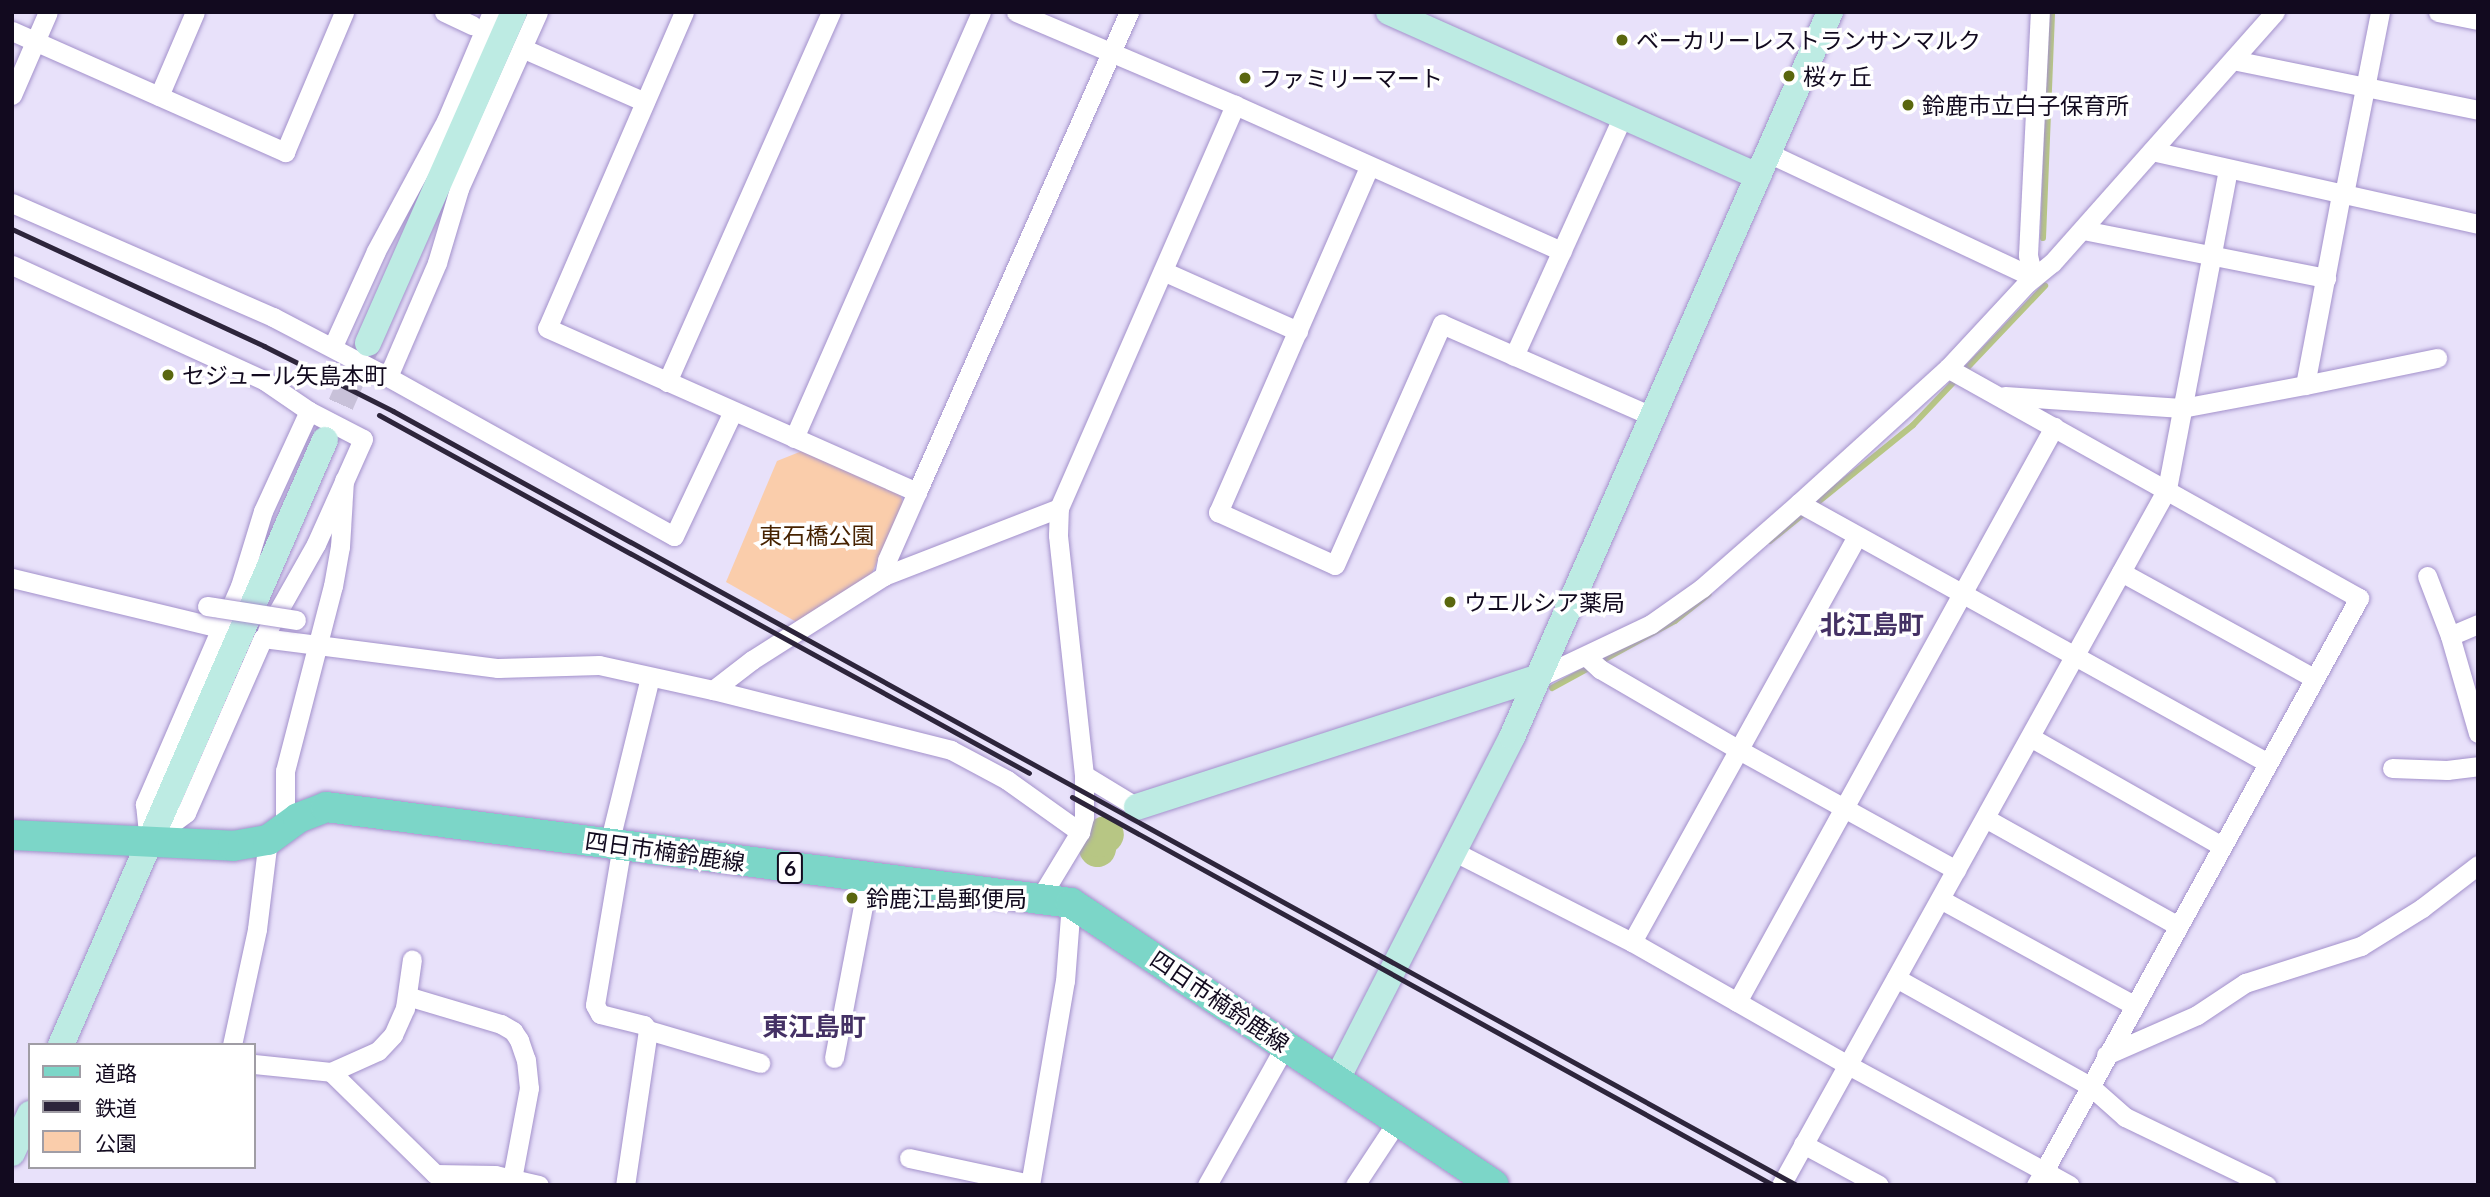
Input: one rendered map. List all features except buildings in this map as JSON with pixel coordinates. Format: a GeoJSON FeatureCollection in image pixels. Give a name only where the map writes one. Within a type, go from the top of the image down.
{"type":"FeatureCollection","features":[{"type":"Feature","properties":{"kind":"main road","name":"四日市楠鈴鹿線"},"geometry":{"type":"LineString","coordinates":[[12,835],[233,846],[276,834],[298,818],[326,807],[868,879],[1071,903],[1494,1185]]}},
{"type":"Feature","properties":{"kind":"street"},"geometry":{"type":"LineString","coordinates":[[12,95],[48,12]]}},
{"type":"Feature","properties":{"kind":"street"},"geometry":{"type":"LineString","coordinates":[[159,96],[195,12]]}},
{"type":"Feature","properties":{"kind":"street"},"geometry":{"type":"LineString","coordinates":[[12,31],[285,152],[344,12]]}},
{"type":"Feature","properties":{"kind":"street"},"geometry":{"type":"LineString","coordinates":[[444,12],[472,25]]}},
{"type":"Feature","properties":{"kind":"street"},"geometry":{"type":"LineString","coordinates":[[333,346],[376,251],[446,121],[492,12]]}},
{"type":"Feature","properties":{"kind":"street"},"geometry":{"type":"LineString","coordinates":[[368,343],[514,12]]}},
{"type":"Feature","properties":{"kind":"street"},"geometry":{"type":"LineString","coordinates":[[388,377],[437,263],[459,189],[538,12]]}},
{"type":"Feature","properties":{"kind":"street"},"geometry":{"type":"LineString","coordinates":[[684,12],[547,328],[917,492]]}},
{"type":"Feature","properties":{"kind":"street"},"geometry":{"type":"LineString","coordinates":[[667,382],[831,12]]}},
{"type":"Feature","properties":{"kind":"street"},"geometry":{"type":"LineString","coordinates":[[794,438],[981,12]]}},
{"type":"Feature","properties":{"kind":"street"},"geometry":{"type":"LineString","coordinates":[[1016,12],[1235,105],[1562,251]]}},
{"type":"Feature","properties":{"kind":"street"},"geometry":{"type":"LineString","coordinates":[[884,576],[887,560],[1129,12]]}},
{"type":"Feature","properties":{"kind":"street"},"geometry":{"type":"LineString","coordinates":[[1389,12],[1623,116],[1763,165],[2033,277]]}},
{"type":"Feature","properties":{"kind":"street"},"geometry":{"type":"LineString","coordinates":[[1337,1079],[1455,852],[1537,678],[1830,12]]}},
{"type":"Feature","properties":{"kind":"street"},"geometry":{"type":"LineString","coordinates":[[2033,277],[2028,255],[2040,12]]}},
{"type":"Feature","properties":{"kind":"street"},"geometry":{"type":"LineString","coordinates":[[1084,775],[1137,807],[1537,678],[1593,663],[1702,589],[1799,503],[1958,372],[2033,277],[2052,263],[2083,230],[2232,60],[2261,20],[2275,12]]}},
{"type":"Feature","properties":{"kind":"street"},"geometry":{"type":"LineString","coordinates":[[2305,385],[2380,12]]}},
{"type":"Feature","properties":{"kind":"street"},"geometry":{"type":"LineString","coordinates":[[2438,12],[2478,20]]}},
{"type":"Feature","properties":{"kind":"street"},"geometry":{"type":"LineString","coordinates":[[522,48],[645,102]]}},
{"type":"Feature","properties":{"kind":"street"},"geometry":{"type":"LineString","coordinates":[[2232,60],[2478,110]]}},
{"type":"Feature","properties":{"kind":"street"},"geometry":{"type":"LineString","coordinates":[[1040,898],[1080,832],[1084,817],[1084,775],[1058,535],[1059,508],[1235,105]]}},
{"type":"Feature","properties":{"kind":"street"},"geometry":{"type":"LineString","coordinates":[[1514,356],[1623,116]]}},
{"type":"Feature","properties":{"kind":"street"},"geometry":{"type":"LineString","coordinates":[[2152,151],[2478,224]]}},
{"type":"Feature","properties":{"kind":"street"},"geometry":{"type":"LineString","coordinates":[[1369,167],[1218,512],[1335,565],[1442,324],[1651,416]]}},
{"type":"Feature","properties":{"kind":"street"},"geometry":{"type":"LineString","coordinates":[[1781,1185],[2167,489],[2228,170]]}},
{"type":"Feature","properties":{"kind":"street"},"geometry":{"type":"LineString","coordinates":[[12,203],[333,346],[674,536],[733,411]]}},
{"type":"Feature","properties":{"kind":"street"},"geometry":{"type":"LineString","coordinates":[[2083,230],[2326,278]]}},
{"type":"Feature","properties":{"kind":"street"},"geometry":{"type":"LineString","coordinates":[[12,265],[265,381],[309,411],[363,439],[316,544],[263,638],[186,814],[149,840]]}},
{"type":"Feature","properties":{"kind":"street"},"geometry":{"type":"LineString","coordinates":[[1163,271],[1298,331]]}},
{"type":"Feature","properties":{"kind":"street"},"geometry":{"type":"LineString","coordinates":[[2001,396],[2182,408],[2437,358]]}},
{"type":"Feature","properties":{"kind":"street"},"geometry":{"type":"LineString","coordinates":[[1958,372],[2359,598],[2040,1178]]}},
{"type":"Feature","properties":{"kind":"street"},"geometry":{"type":"LineString","coordinates":[[149,840],[145,804],[240,586],[263,511],[309,411]]}},
{"type":"Feature","properties":{"kind":"street"},"geometry":{"type":"LineString","coordinates":[[1737,1002],[2054,427]]}},
{"type":"Feature","properties":{"kind":"street"},"geometry":{"type":"LineString","coordinates":[[62,1043],[325,440]]}},
{"type":"Feature","properties":{"kind":"street"},"geometry":{"type":"LineString","coordinates":[[232,1043],[276,834],[285,771],[320,643],[340,547],[344,480]]}},
{"type":"Feature","properties":{"kind":"street"},"geometry":{"type":"LineString","coordinates":[[1799,503],[2268,763]]}},
{"type":"Feature","properties":{"kind":"street"},"geometry":{"type":"LineString","coordinates":[[713,690],[751,660],[884,576],[1059,508]]}},
{"type":"Feature","properties":{"kind":"street"},"geometry":{"type":"LineString","coordinates":[[1632,942],[1857,536]]}},
{"type":"Feature","properties":{"kind":"street"},"geometry":{"type":"LineString","coordinates":[[2120,572],[2314,678]]}},
{"type":"Feature","properties":{"kind":"street"},"geometry":{"type":"LineString","coordinates":[[2427,576],[2450,636],[2478,733]]}},
{"type":"Feature","properties":{"kind":"street"},"geometry":{"type":"LineString","coordinates":[[12,578],[221,628]]}},
{"type":"Feature","properties":{"kind":"street"},"geometry":{"type":"LineString","coordinates":[[207,606],[296,620]]}},
{"type":"Feature","properties":{"kind":"street"},"geometry":{"type":"LineString","coordinates":[[2450,636],[2478,624]]}},
{"type":"Feature","properties":{"kind":"street"},"geometry":{"type":"LineString","coordinates":[[263,638],[320,643],[498,668],[578,664],[713,690],[950,750],[1006,780],[1080,832]]}},
{"type":"Feature","properties":{"kind":"street"},"geometry":{"type":"LineString","coordinates":[[1593,663],[1739,750],[1956,870]]}},
{"type":"Feature","properties":{"kind":"street"},"geometry":{"type":"LineString","coordinates":[[650,677],[615,844],[595,1005],[600,1014],[644,1025],[648,1030],[760,1062]]}},
{"type":"Feature","properties":{"kind":"street"},"geometry":{"type":"LineString","coordinates":[[2029,737],[2222,846]]}},
{"type":"Feature","properties":{"kind":"street"},"geometry":{"type":"LineString","coordinates":[[2392,768],[2447,770],[2478,766]]}},
{"type":"Feature","properties":{"kind":"street"},"geometry":{"type":"LineString","coordinates":[[1984,818],[2178,926]]}},
{"type":"Feature","properties":{"kind":"street"},"geometry":{"type":"LineString","coordinates":[[1455,852],[1632,942],[2040,1178],[2069,1185]]}},
{"type":"Feature","properties":{"kind":"street"},"geometry":{"type":"LineString","coordinates":[[2106,1055],[2197,1014],[2245,983],[2361,946],[2422,908],[2478,865]]}},
{"type":"Feature","properties":{"kind":"street"},"geometry":{"type":"LineString","coordinates":[[834,1058],[868,879]]}},
{"type":"Feature","properties":{"kind":"street"},"geometry":{"type":"LineString","coordinates":[[1940,899],[2134,1005]]}},
{"type":"Feature","properties":{"kind":"street"},"geometry":{"type":"LineString","coordinates":[[909,1157],[1030,1184],[1065,981],[1071,903]]}},
{"type":"Feature","properties":{"kind":"street"},"geometry":{"type":"LineString","coordinates":[[256,1064],[331,1072],[378,1051],[393,1035],[405,1008],[412,959]]}},
{"type":"Feature","properties":{"kind":"street"},"geometry":{"type":"LineString","coordinates":[[1896,978],[2090,1086],[2125,1117],[2257,1183]]}},
{"type":"Feature","properties":{"kind":"street"},"geometry":{"type":"LineString","coordinates":[[407,996],[501,1024],[513,1031],[519,1040],[526,1060],[529,1088],[500,1180]]}},
{"type":"Feature","properties":{"kind":"street"},"geometry":{"type":"LineString","coordinates":[[625,1185],[648,1030]]}},
{"type":"Feature","properties":{"kind":"street"},"geometry":{"type":"LineString","coordinates":[[1207,1185],[1286,1044]]}},
{"type":"Feature","properties":{"kind":"street"},"geometry":{"type":"LineString","coordinates":[[331,1072],[434,1179],[500,1180],[534,1184]]}},
{"type":"Feature","properties":{"kind":"street"},"geometry":{"type":"LineString","coordinates":[[12,1153],[28,1118]]}},
{"type":"Feature","properties":{"kind":"street"},"geometry":{"type":"LineString","coordinates":[[1355,1185],[1398,1120]]}},
{"type":"Feature","properties":{"kind":"street"},"geometry":{"type":"LineString","coordinates":[[1803,1144],[1879,1185]]}},
{"type":"Feature","properties":{"kind":"green space","name":"東石橋公園"},"geometry":{"type":"Polygon","coordinates":[[[802,451],[900,493],[903,503],[869,580],[800,624],[726,582],[777,461],[802,451]]]}},
{"type":"Feature","properties":{"kind":"waterway"},"geometry":{"type":"LineString","coordinates":[[2043,238],[2052,12]]}},
{"type":"Feature","properties":{"kind":"waterway"},"geometry":{"type":"LineString","coordinates":[[1770,541],[1913,425],[2045,286]]}},
{"type":"Feature","properties":{"kind":"waterway"},"geometry":{"type":"LineString","coordinates":[[1552,688],[1675,621],[1709,594]]}},
{"type":"Feature","properties":{"kind":"waterway"},"geometry":{"type":"LineString","coordinates":[[1097,848],[1099,838],[1105,834]]}},
{"type":"Feature","properties":{"kind":"tunnel"},"geometry":{"type":"LineString","coordinates":[[325,440],[368,343]]}},
{"type":"Feature","properties":{"kind":"railway"},"geometry":{"type":"LineString","coordinates":[[12,229],[264,346],[393,411],[1796,1185]]}},
{"type":"Feature","properties":{"kind":"railway"},"geometry":{"type":"LineString","coordinates":[[379,415],[1029,773]]}},
{"type":"Feature","properties":{"kind":"railway"},"geometry":{"type":"LineString","coordinates":[[1072,797],[1773,1185]]}},
{"type":"Feature","properties":{"kind":"place","name":"ベーカリーレストランサンマルク"},"geometry":{"type":"Point","coordinates":[1622,40]}},
{"type":"Feature","properties":{"kind":"place","name":"桜ヶ丘"},"geometry":{"type":"Point","coordinates":[1789,76]}},
{"type":"Feature","properties":{"kind":"place","name":"ファミリーマート"},"geometry":{"type":"Point","coordinates":[1245,78]}},
{"type":"Feature","properties":{"kind":"place","name":"鈴鹿市立白子保育所"},"geometry":{"type":"Point","coordinates":[1908,105]}},
{"type":"Feature","properties":{"kind":"place","name":"セジュール矢島本町"},"geometry":{"type":"Point","coordinates":[168,375]}},
{"type":"Feature","properties":{"kind":"place","name":"ウエルシア薬局"},"geometry":{"type":"Point","coordinates":[1450,602]}},
{"type":"Feature","properties":{"kind":"place","name":"鈴鹿江島郵便局"},"geometry":{"type":"Point","coordinates":[852,898]}},
{"type":"Feature","properties":{"kind":"district","name":"北江島町"},"geometry":{"type":"Point","coordinates":[1872,625]}},
{"type":"Feature","properties":{"kind":"district","name":"東江島町"},"geometry":{"type":"Point","coordinates":[814,1027]}}]}
